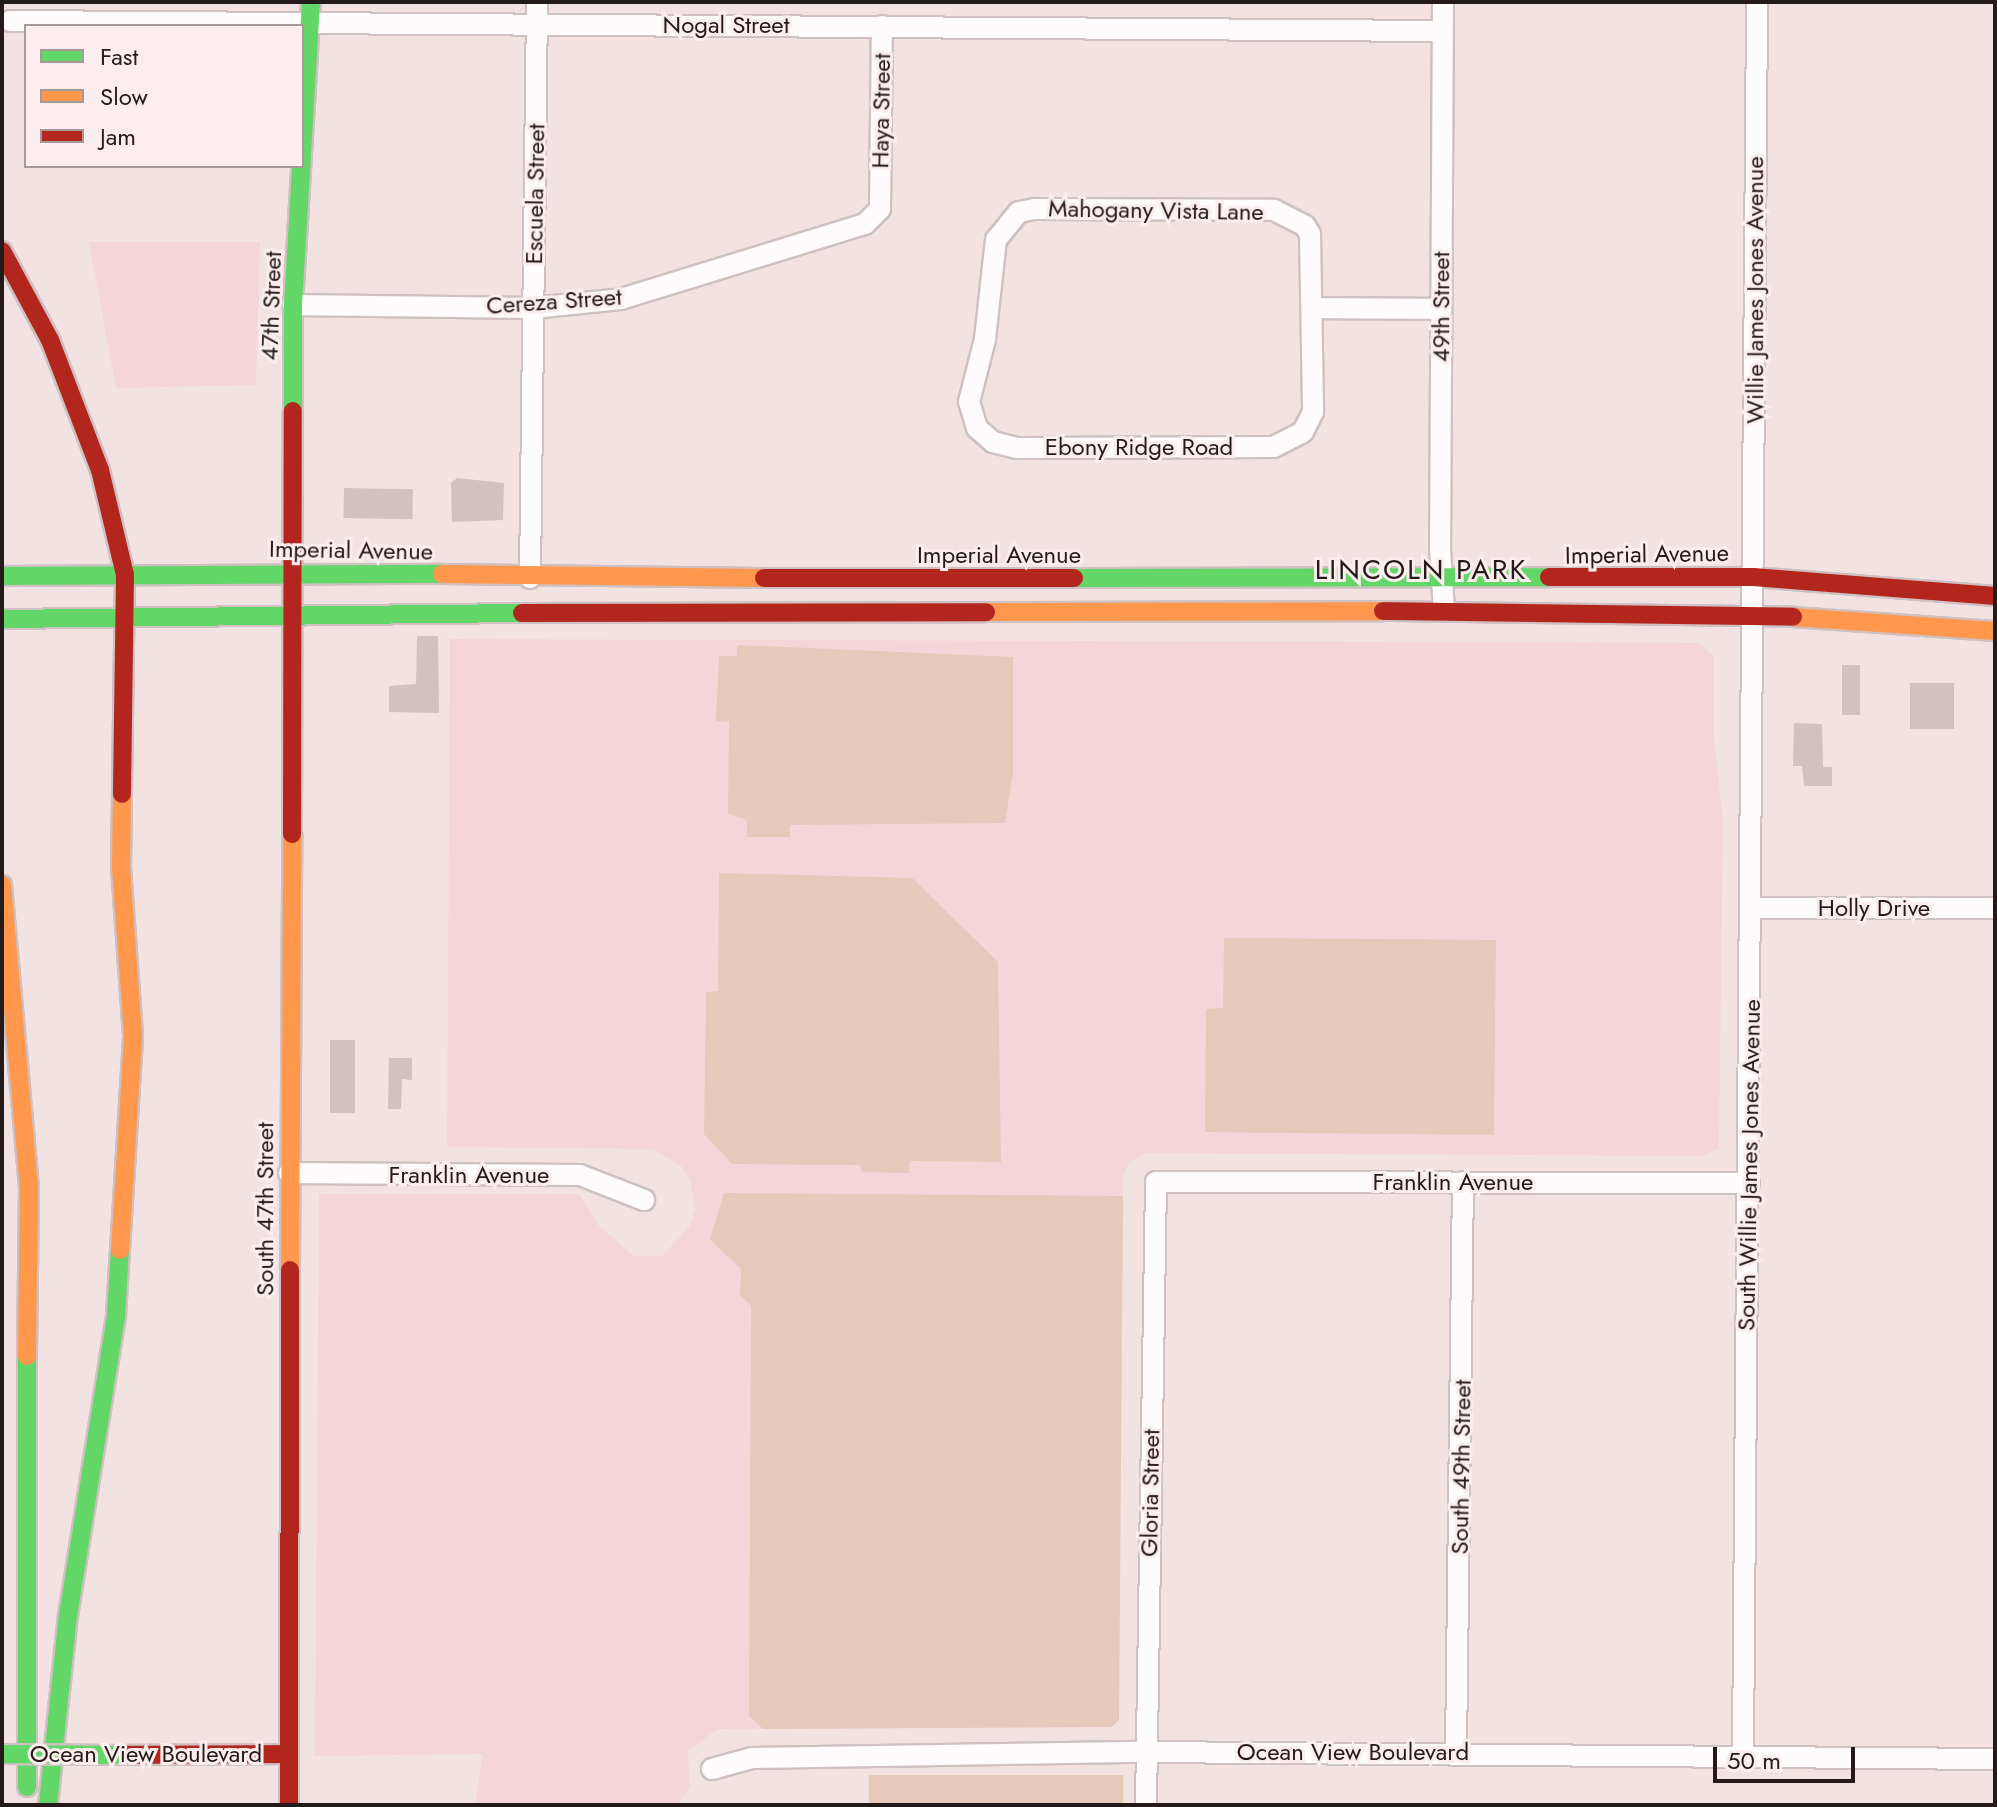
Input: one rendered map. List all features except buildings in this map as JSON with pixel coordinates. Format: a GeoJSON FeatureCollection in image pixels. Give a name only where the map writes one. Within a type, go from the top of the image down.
{"type":"FeatureCollection","features":[{"type":"Feature","properties":{"kind":"main road","name":"47th Street"},"geometry":{"type":"LineString","coordinates":[[304,133],[311,2]]}},
{"type":"Feature","properties":{"kind":"main road","name":"47th Street"},"geometry":{"type":"LineString","coordinates":[[290,613],[293,305],[302,168]]}},
{"type":"Feature","properties":{"kind":"main road"},"geometry":{"type":"LineString","coordinates":[[2,251],[50,340],[100,470],[125,575],[121,619],[121,867],[133,1035],[117,1300],[68,1616],[48,1805]]}},
{"type":"Feature","properties":{"kind":"main road","name":"Imperial Avenue"},"geometry":{"type":"LineString","coordinates":[[2,576],[292,572],[530,578],[1442,580],[1753,577],[1995,596]]}},
{"type":"Feature","properties":{"kind":"main road"},"geometry":{"type":"LineString","coordinates":[[2,619],[121,619],[290,613],[1444,611],[1753,615],[1995,631]]}},
{"type":"Feature","properties":{"kind":"main road","name":"South 47th Street"},"geometry":{"type":"LineString","coordinates":[[289,1805],[290,613]]}},
{"type":"Feature","properties":{"kind":"main road"},"geometry":{"type":"LineString","coordinates":[[2,885],[29,1189],[23,1630],[28,1805]]}},
{"type":"Feature","properties":{"kind":"main road","name":"Ocean View Boulevard"},"geometry":{"type":"LineString","coordinates":[[2,1754],[289,1754]]}},
{"type":"Feature","properties":{"kind":"street","name":"Escuela Street"},"geometry":{"type":"LineString","coordinates":[[530,578],[537,2]]}},
{"type":"Feature","properties":{"kind":"street","name":"49th Street"},"geometry":{"type":"LineString","coordinates":[[1443,2],[1441,309],[1444,611]]}},
{"type":"Feature","properties":{"kind":"street","name":"Willie James Jones Avenue"},"geometry":{"type":"LineString","coordinates":[[1753,577],[1757,2]]}},
{"type":"Feature","properties":{"kind":"street","name":"Nogal Street"},"geometry":{"type":"LineString","coordinates":[[10,21],[1442,31]]}},
{"type":"Feature","properties":{"kind":"street","name":"Haya Street"},"geometry":{"type":"LineString","coordinates":[[880,196],[882,26]]}},
{"type":"Feature","properties":{"kind":"street","name":"Cereza Street"},"geometry":{"type":"LineString","coordinates":[[293,305],[533,308],[621,299],[865,224],[880,209],[880,196]]}},
{"type":"Feature","properties":{"kind":"street","name":"Mahogany Vista Lane"},"geometry":{"type":"LineString","coordinates":[[977,428],[969,402],[985,339],[996,240],[1007,222],[1035,209],[1274,210],[1305,226],[1310,234],[1313,308]]}},
{"type":"Feature","properties":{"kind":"street"},"geometry":{"type":"LineString","coordinates":[[1313,308],[1441,309]]}},
{"type":"Feature","properties":{"kind":"street","name":"Ebony Ridge Road"},"geometry":{"type":"LineString","coordinates":[[977,428],[993,442],[1017,448],[1274,447],[1303,432],[1313,412],[1313,308]]}},
{"type":"Feature","properties":{"kind":"street","name":"South Willie James Jones Avenue"},"geometry":{"type":"LineString","coordinates":[[1743,1753],[1753,908],[1753,577]]}},
{"type":"Feature","properties":{"kind":"street","name":"Holly Drive"},"geometry":{"type":"LineString","coordinates":[[1753,908],[1995,908]]}},
{"type":"Feature","properties":{"kind":"street","name":"Franklin Avenue"},"geometry":{"type":"LineString","coordinates":[[289,1173],[580,1175],[644,1200]]}},
{"type":"Feature","properties":{"kind":"street","name":"Franklin Avenue"},"geometry":{"type":"LineString","coordinates":[[1156,1182],[1749,1183]]}},
{"type":"Feature","properties":{"kind":"street","name":"Gloria Street"},"geometry":{"type":"LineString","coordinates":[[1146,1805],[1144,1752],[1156,1182]]}},
{"type":"Feature","properties":{"kind":"street","name":"South 49th Street"},"geometry":{"type":"LineString","coordinates":[[1456,1752],[1463,1182]]}},
{"type":"Feature","properties":{"kind":"street","name":"Ocean View Boulevard"},"geometry":{"type":"LineString","coordinates":[[712,1769],[752,1758],[1144,1752],[1743,1753],[1995,1759]]}},
{"type":"Feature","properties":{"kind":"shaded area"},"geometry":{"type":"Polygon","coordinates":[[[89,242],[260,242],[256,385],[116,388],[89,242]]]}},
{"type":"Feature","properties":{"kind":"shaded area"},"geometry":{"type":"Polygon","coordinates":[[[450,639],[1699,643],[1714,656],[1714,742],[1723,819],[1719,1148],[1703,1156],[1147,1153],[1129,1162],[1123,1176],[1119,1720],[1111,1727],[718,1729],[688,1751],[690,1788],[677,1805],[475,1805],[483,1754],[315,1756],[319,1194],[579,1194],[599,1226],[634,1256],[662,1256],[690,1226],[695,1209],[690,1179],[681,1166],[653,1149],[447,1147],[450,639]]]}},
{"type":"Feature","properties":{"kind":"shaded area"},"geometry":{"type":"Polygon","coordinates":[[[737,645],[1013,657],[1013,771],[1005,823],[790,825],[790,837],[747,837],[747,820],[728,814],[729,722],[716,721],[719,656],[737,656],[737,645]]]}},
{"type":"Feature","properties":{"kind":"shaded area"},"geometry":{"type":"Polygon","coordinates":[[[719,873],[912,878],[998,962],[1001,1162],[910,1161],[909,1173],[862,1172],[860,1165],[732,1164],[704,1134],[706,992],[718,991],[719,873]]]}},
{"type":"Feature","properties":{"kind":"shaded area"},"geometry":{"type":"Polygon","coordinates":[[[1224,938],[1496,940],[1494,1135],[1205,1132],[1206,1009],[1223,1008],[1224,938]]]}},
{"type":"Feature","properties":{"kind":"shaded area"},"geometry":{"type":"Polygon","coordinates":[[[724,1193],[1123,1196],[1119,1720],[1111,1727],[763,1729],[749,1716],[751,1306],[740,1295],[741,1269],[710,1239],[724,1193]]]}},
{"type":"Feature","properties":{"kind":"shaded area"},"geometry":{"type":"Polygon","coordinates":[[[869,1775],[1123,1775],[1123,1805],[869,1805],[869,1775]]]}},
{"type":"Feature","properties":{"kind":"traffic: fast"},"geometry":{"type":"LineString","coordinates":[[304,120],[311,2]]}},
{"type":"Feature","properties":{"kind":"traffic: fast"},"geometry":{"type":"LineString","coordinates":[[293,411],[293,305],[301,168]]}},
{"type":"Feature","properties":{"kind":"traffic: fast"},"geometry":{"type":"LineString","coordinates":[[2,576],[442,574]]}},
{"type":"Feature","properties":{"kind":"traffic: fast"},"geometry":{"type":"LineString","coordinates":[[1074,578],[1549,577]]}},
{"type":"Feature","properties":{"kind":"traffic: fast"},"geometry":{"type":"LineString","coordinates":[[2,619],[522,613]]}},
{"type":"Feature","properties":{"kind":"traffic: fast"},"geometry":{"type":"LineString","coordinates":[[48,1805],[68,1616],[116,1315],[120,1250]]}},
{"type":"Feature","properties":{"kind":"traffic: fast"},"geometry":{"type":"LineString","coordinates":[[27,1356],[27,1787]]}},
{"type":"Feature","properties":{"kind":"traffic: fast"},"geometry":{"type":"LineString","coordinates":[[2,1754],[114,1755]]}},
{"type":"Feature","properties":{"kind":"traffic: slow"},"geometry":{"type":"LineString","coordinates":[[442,574],[764,578]]}},
{"type":"Feature","properties":{"kind":"traffic: slow"},"geometry":{"type":"LineString","coordinates":[[986,612],[1383,611]]}},
{"type":"Feature","properties":{"kind":"traffic: slow"},"geometry":{"type":"LineString","coordinates":[[1793,617],[1995,631]]}},
{"type":"Feature","properties":{"kind":"traffic: slow"},"geometry":{"type":"LineString","coordinates":[[120,1250],[133,1035],[121,867],[122,794]]}},
{"type":"Feature","properties":{"kind":"traffic: slow"},"geometry":{"type":"LineString","coordinates":[[290,1270],[292,834]]}},
{"type":"Feature","properties":{"kind":"traffic: slow"},"geometry":{"type":"LineString","coordinates":[[2,885],[29,1189],[27,1356]]}},
{"type":"Feature","properties":{"kind":"traffic: jam"},"geometry":{"type":"LineString","coordinates":[[2,251],[50,340],[100,470],[125,575],[122,794]]}},
{"type":"Feature","properties":{"kind":"traffic: jam"},"geometry":{"type":"LineString","coordinates":[[292,834],[293,411]]}},
{"type":"Feature","properties":{"kind":"traffic: jam"},"geometry":{"type":"LineString","coordinates":[[1549,577],[1753,577],[1995,596]]}},
{"type":"Feature","properties":{"kind":"traffic: jam"},"geometry":{"type":"LineString","coordinates":[[764,578],[1074,578]]}},
{"type":"Feature","properties":{"kind":"traffic: jam"},"geometry":{"type":"LineString","coordinates":[[1383,611],[1793,617]]}},
{"type":"Feature","properties":{"kind":"traffic: jam"},"geometry":{"type":"LineString","coordinates":[[522,613],[986,612]]}},
{"type":"Feature","properties":{"kind":"traffic: jam"},"geometry":{"type":"LineString","coordinates":[[289,1805],[290,1270]]}},
{"type":"Feature","properties":{"kind":"traffic: jam"},"geometry":{"type":"LineString","coordinates":[[114,1755],[289,1754]]}},
{"type":"Feature","properties":{"kind":"district","name":"LINCOLN PARK"},"geometry":{"type":"Point","coordinates":[1421,570]}}]}
